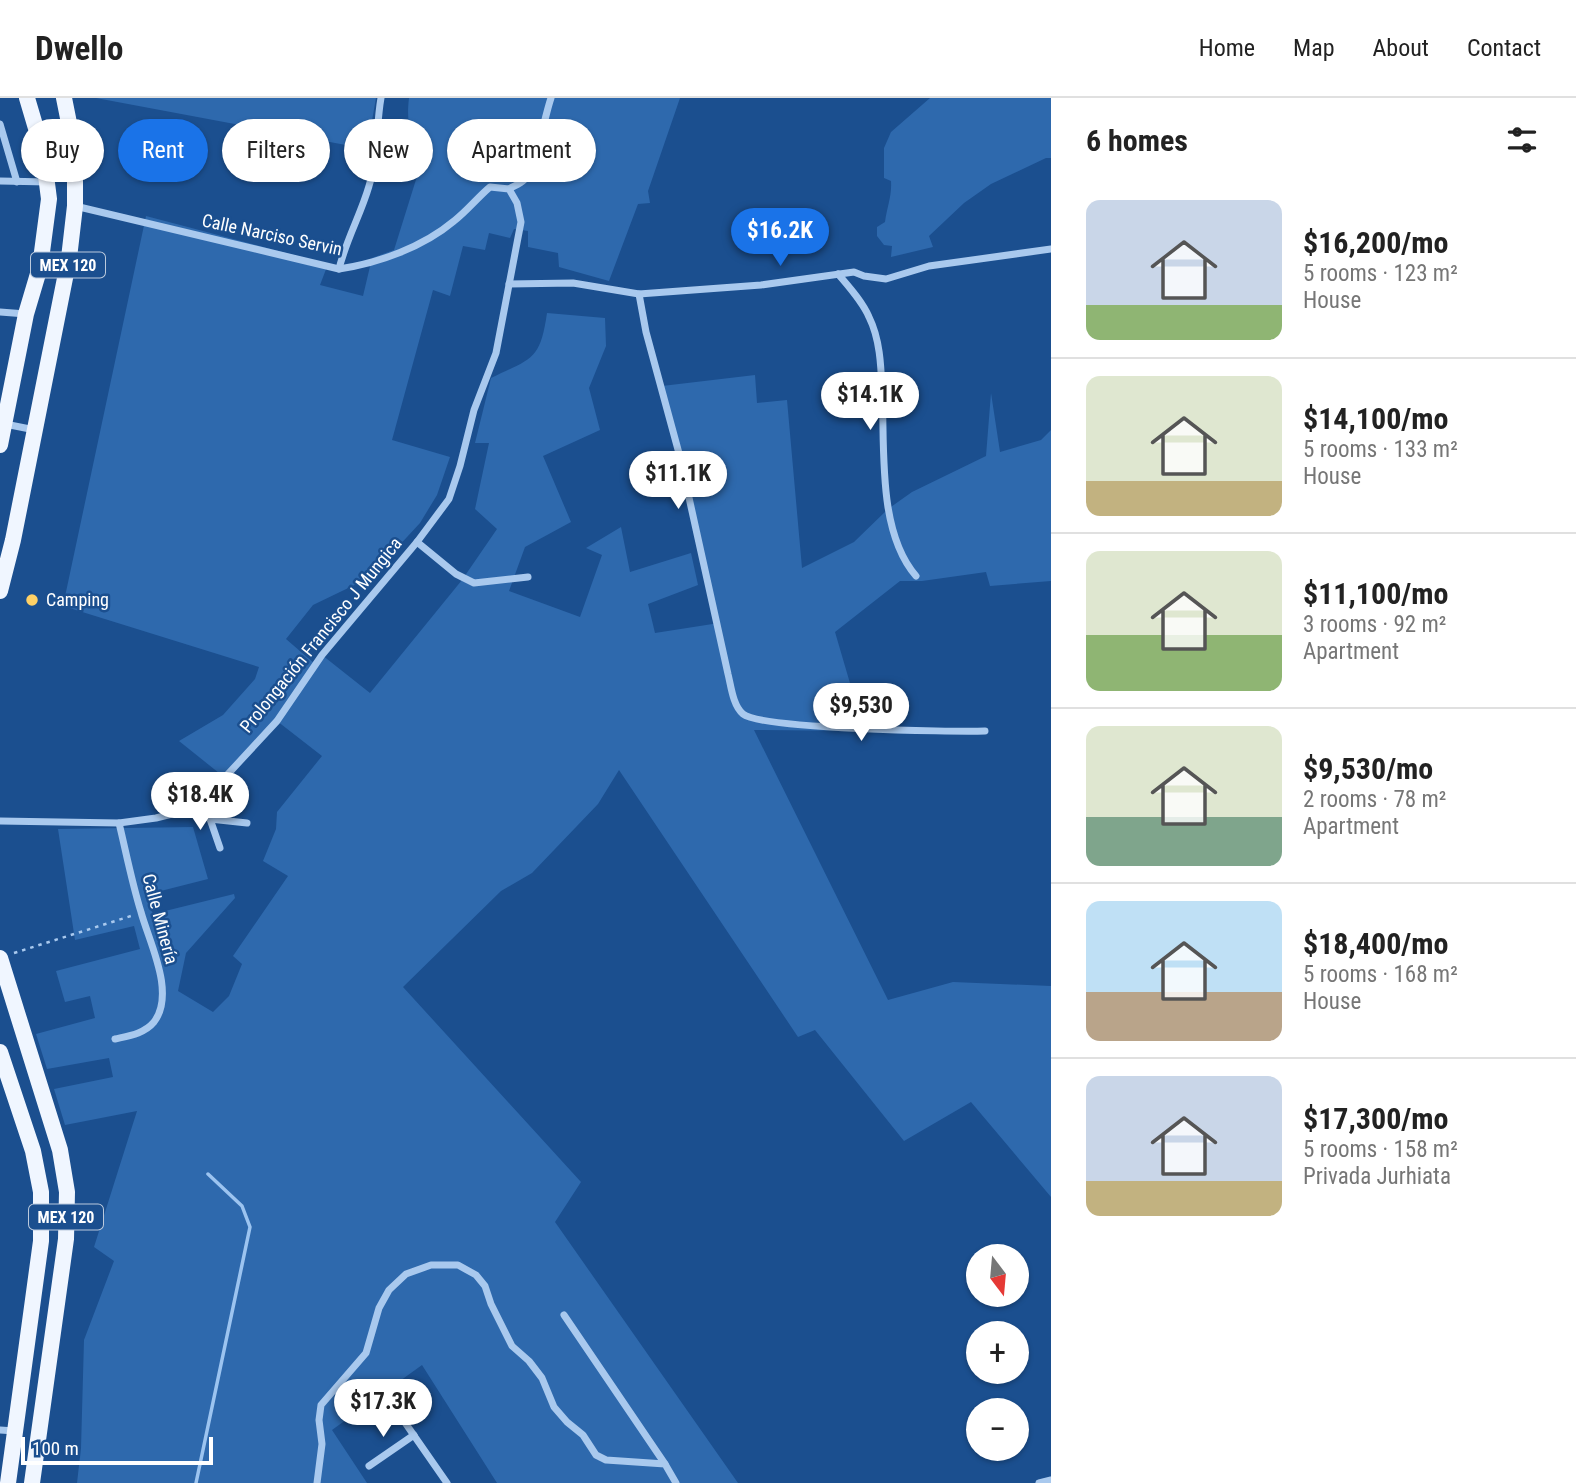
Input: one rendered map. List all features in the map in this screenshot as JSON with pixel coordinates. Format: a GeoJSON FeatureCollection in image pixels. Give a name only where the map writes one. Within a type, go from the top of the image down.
{"type":"FeatureCollection","features":[{"type":"Feature","properties":{"kind":"main road","name":"MEX 120"},"geometry":{"type":"LineString","coordinates":[[27,98],[33,119]]}},
{"type":"Feature","properties":{"kind":"main road","name":"MEX 120"},"geometry":{"type":"LineString","coordinates":[[0,591],[13,540],[69,258],[75,206],[75,153],[64,98]]}},
{"type":"Feature","properties":{"kind":"main road","name":"MEX 120"},"geometry":{"type":"LineString","coordinates":[[0,445],[2,424],[26,314],[40,267],[47,221],[48,182]]}},
{"type":"Feature","properties":{"kind":"main road","name":"MEX 120"},"geometry":{"type":"LineString","coordinates":[[6,956],[60,1150],[67,1192],[66,1239],[32,1483]]}},
{"type":"Feature","properties":{"kind":"main road","name":"MEX 120"},"geometry":{"type":"LineString","coordinates":[[0,1052],[33,1151],[41,1192],[41,1241],[8,1431],[8,1483]]}},
{"type":"Feature","properties":{"kind":"street"},"geometry":{"type":"LineString","coordinates":[[340,269],[345,245],[356,224],[370,183],[381,98]]}},
{"type":"Feature","properties":{"kind":"street"},"geometry":{"type":"LineString","coordinates":[[551,98],[542,122],[532,167],[524,180],[509,189],[517,203],[521,222],[509,284],[573,283],[639,294],[761,285],[854,272],[886,279],[929,266],[1051,250]]}},
{"type":"Feature","properties":{"kind":"street"},"geometry":{"type":"LineString","coordinates":[[0,124],[17,182]]}},
{"type":"Feature","properties":{"kind":"street"},"geometry":{"type":"LineString","coordinates":[[0,181],[21,182]]}},
{"type":"Feature","properties":{"kind":"street","name":"Calle Narciso Servin"},"geometry":{"type":"LineString","coordinates":[[75,206],[340,269],[393,255],[429,238],[454,221],[490,187],[509,189]]}},
{"type":"Feature","properties":{"kind":"street"},"geometry":{"type":"LineString","coordinates":[[838,274],[869,317],[877,340],[886,491],[892,524],[905,563],[916,576]]}},
{"type":"Feature","properties":{"kind":"street","name":"Prolongación Francisco J Mungica"},"geometry":{"type":"LineString","coordinates":[[0,821],[119,822],[156,818],[195,806],[216,788],[277,721],[323,655],[417,542],[449,499],[474,410],[496,353],[509,284]]}},
{"type":"Feature","properties":{"kind":"street"},"geometry":{"type":"LineString","coordinates":[[639,294],[646,332],[680,457],[728,674],[737,706],[743,715],[755,720],[888,730],[985,731]]}},
{"type":"Feature","properties":{"kind":"street"},"geometry":{"type":"LineString","coordinates":[[0,312],[26,314]]}},
{"type":"Feature","properties":{"kind":"street"},"geometry":{"type":"LineString","coordinates":[[2,424],[35,430]]}},
{"type":"Feature","properties":{"kind":"street"},"geometry":{"type":"LineString","coordinates":[[417,542],[456,575],[474,583],[528,577]]}},
{"type":"Feature","properties":{"kind":"street"},"geometry":{"type":"LineString","coordinates":[[195,806],[210,819],[220,848]]}},
{"type":"Feature","properties":{"kind":"street"},"geometry":{"type":"LineString","coordinates":[[210,819],[247,823]]}},
{"type":"Feature","properties":{"kind":"street","name":"Calle Minería"},"geometry":{"type":"LineString","coordinates":[[115,1039],[141,1032],[154,1022],[160,1007],[162,988],[158,962],[141,913],[119,822]]}},
{"type":"Feature","properties":{"kind":"street"},"geometry":{"type":"LineString","coordinates":[[317,1483],[322,1444],[318,1420],[321,1405],[366,1353],[379,1308],[389,1290],[406,1274],[431,1265],[458,1265],[476,1275],[485,1286],[512,1346],[529,1361],[542,1378],[554,1406],[567,1422],[583,1435],[596,1455],[606,1460],[665,1464]]}},
{"type":"Feature","properties":{"kind":"street"},"geometry":{"type":"LineString","coordinates":[[564,1315],[676,1483]]}},
{"type":"Feature","properties":{"kind":"street"},"geometry":{"type":"LineString","coordinates":[[390,1401],[447,1483]]}},
{"type":"Feature","properties":{"kind":"street"},"geometry":{"type":"LineString","coordinates":[[369,1466],[414,1435]]}},
{"type":"Feature","properties":{"kind":"street"},"geometry":{"type":"LineString","coordinates":[[1039,1483],[1051,1480]]}},
{"type":"Feature","properties":{"kind":"path"},"geometry":{"type":"LineString","coordinates":[[6,956],[141,913]]}},
{"type":"Feature","properties":{"kind":"shaded area"},"geometry":{"type":"Polygon","coordinates":[[[96,98],[376,98],[372,119],[344,119],[344,145],[330,142],[330,119],[222,119],[222,122],[96,98]]]}},
{"type":"Feature","properties":{"kind":"shaded area"},"geometry":{"type":"Polygon","coordinates":[[[409,98],[680,98],[648,191],[650,203],[638,204],[609,281],[559,267],[558,253],[528,247],[528,231],[514,229],[510,238],[489,233],[485,250],[463,246],[450,296],[433,290],[392,440],[450,457],[437,495],[420,523],[369,578],[313,605],[286,639],[315,664],[322,655],[370,693],[462,580],[497,529],[475,509],[489,443],[475,443],[491,378],[532,356],[541,341],[547,313],[605,318],[606,346],[589,388],[600,430],[543,456],[571,522],[525,547],[509,591],[580,617],[602,555],[586,548],[621,527],[630,572],[691,553],[698,585],[648,604],[655,633],[719,623],[662,386],[755,375],[757,403],[787,400],[802,568],[854,542],[888,509],[912,492],[986,456],[991,393],[1000,452],[1041,440],[1051,430],[1051,581],[990,586],[986,572],[922,581],[900,581],[835,632],[864,731],[754,730],[888,1000],[953,982],[1051,986],[1051,1197],[971,1102],[904,1141],[815,1030],[798,1037],[619,770],[598,804],[532,873],[501,891],[403,987],[581,1182],[555,1222],[738,1483],[497,1483],[422,1365],[332,1430],[367,1483],[77,1483],[81,1448],[84,1340],[114,1261],[94,1247],[137,1111],[65,1125],[54,1089],[113,1077],[109,1058],[47,1069],[36,1034],[95,1018],[90,996],[65,1002],[56,971],[140,949],[134,926],[75,940],[58,829],[193,827],[208,879],[145,895],[153,914],[234,894],[235,898],[186,953],[178,991],[213,1012],[229,996],[242,964],[233,956],[288,876],[263,861],[276,829],[277,812],[322,756],[277,721],[224,777],[179,741],[223,715],[255,679],[259,667],[63,606],[146,216],[328,264],[320,285],[363,296],[372,258],[394,250],[415,182],[433,182],[433,119],[409,119],[409,98]]]}},
{"type":"Feature","properties":{"kind":"shaded area"},"geometry":{"type":"Polygon","coordinates":[[[930,98],[1051,98],[1051,158],[991,184],[964,203],[929,236],[933,247],[891,257],[892,246],[884,245],[877,236],[877,227],[885,222],[891,192],[891,181],[884,178],[884,148],[891,132],[930,98]]]}},
{"type":"Feature","properties":{"kind":"waterway"},"geometry":{"type":"LineString","coordinates":[[196,1483],[250,1227],[242,1206],[208,1174]]}},
{"type":"Feature","properties":{"kind":"place","name":"Camping"},"geometry":{"type":"Point","coordinates":[32,600]}}]}
